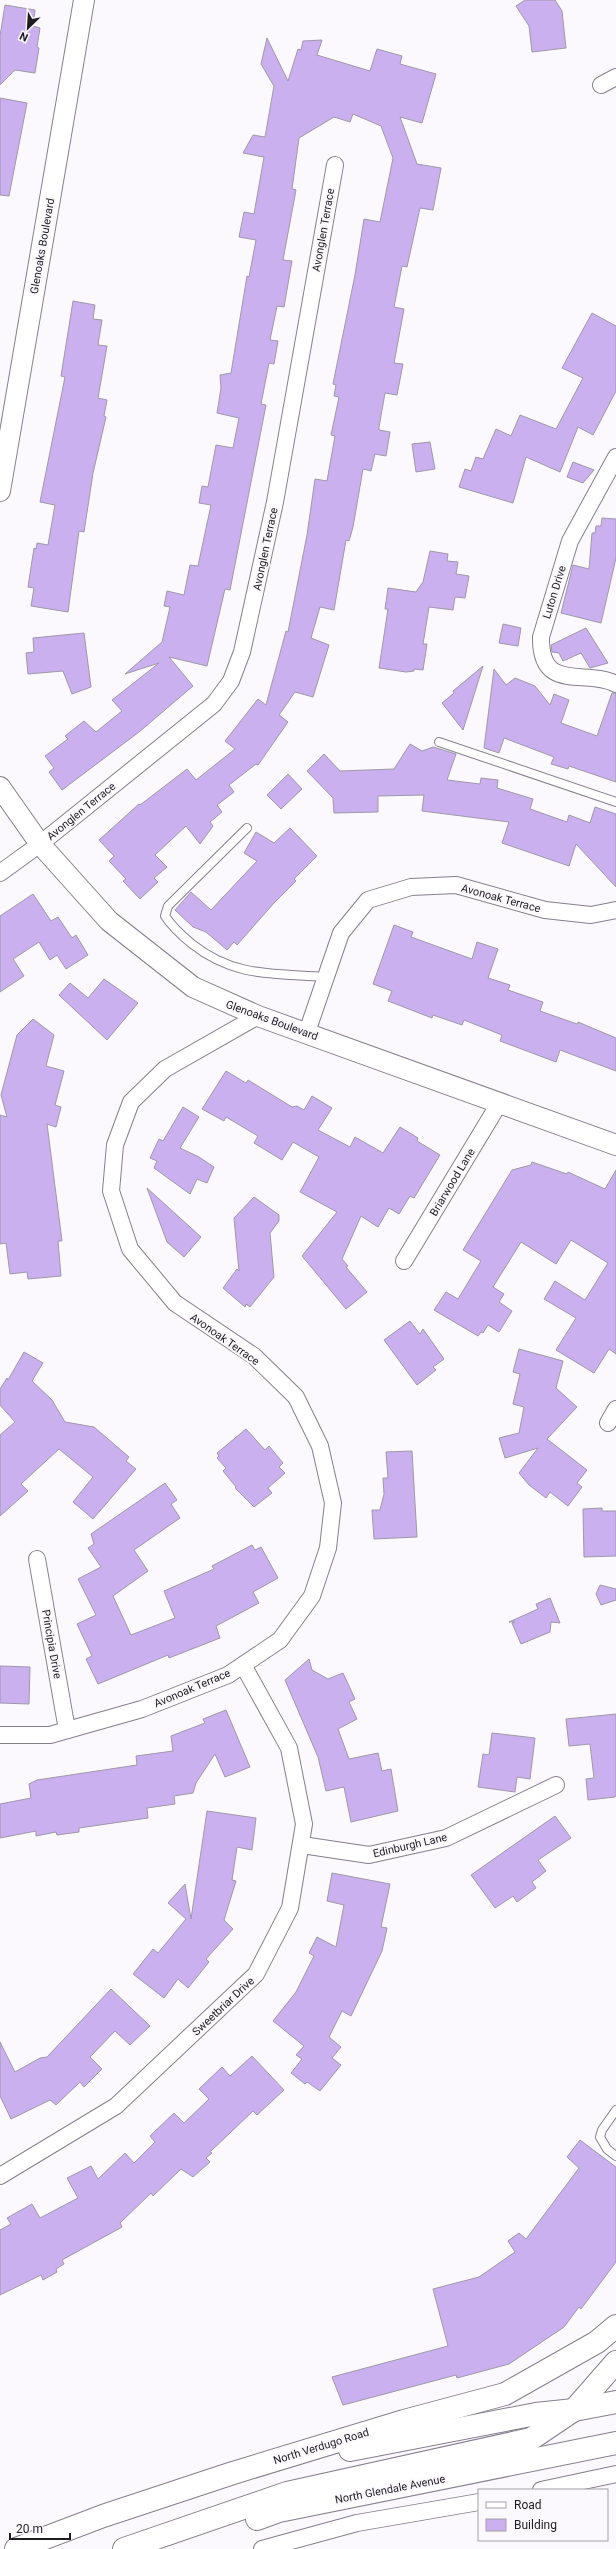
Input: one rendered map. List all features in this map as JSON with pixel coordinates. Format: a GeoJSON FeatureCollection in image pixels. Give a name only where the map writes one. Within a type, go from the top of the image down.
{"type":"FeatureCollection","features":[{"type":"Feature","properties":{"kind":"main road","name":"North Verdugo Road"},"geometry":{"type":"LineString","coordinates":[[16,2549],[103,2516],[233,2473],[404,2421],[505,2394],[597,2342],[616,2326]]}},
{"type":"Feature","properties":{"kind":"main road"},"geometry":{"type":"LineString","coordinates":[[124,2549],[287,2493],[530,2439],[574,2410],[616,2362]]}},
{"type":"Feature","properties":{"kind":"main road"},"geometry":{"type":"LineString","coordinates":[[233,2473],[536,2414],[574,2410],[616,2402]]}},
{"type":"Feature","properties":{"kind":"main road","name":"North Glendale Avenue"},"geometry":{"type":"LineString","coordinates":[[168,2549],[279,2511],[616,2443]]}},
{"type":"Feature","properties":{"kind":"street","name":"Glenoaks Boulevard"},"geometry":{"type":"LineString","coordinates":[[0,491],[84,0]]}},
{"type":"Feature","properties":{"kind":"street"},"geometry":{"type":"LineString","coordinates":[[601,85],[616,77]]}},
{"type":"Feature","properties":{"kind":"street","name":"Avonglen Terrace"},"geometry":{"type":"LineString","coordinates":[[0,873],[40,844],[214,704],[231,681],[242,652],[275,502],[335,166]]}},
{"type":"Feature","properties":{"kind":"street","name":"Luton Drive"},"geometry":{"type":"LineString","coordinates":[[616,457],[570,541],[541,637],[541,652],[548,667],[567,678],[594,679],[616,684]]}},
{"type":"Feature","properties":{"kind":"street","name":"Glenoaks Boulevard"},"geometry":{"type":"LineString","coordinates":[[0,787],[40,844],[109,921],[166,968],[193,987],[258,1016],[307,1032],[616,1145]]}},
{"type":"Feature","properties":{"kind":"street","name":"Avonoak Terrace"},"geometry":{"type":"LineString","coordinates":[[307,1032],[341,933],[368,900],[411,887],[456,885],[545,910],[591,915],[616,910]]}},
{"type":"Feature","properties":{"kind":"street","name":"Avonoak Terrace"},"geometry":{"type":"LineString","coordinates":[[0,1735],[50,1734],[67,1730],[142,1709],[228,1675],[280,1640],[312,1596],[328,1548],[333,1503],[320,1446],[296,1397],[254,1356],[175,1303],[130,1249],[111,1192],[115,1145],[130,1102],[165,1070],[258,1016]]}},
{"type":"Feature","properties":{"kind":"street","name":"Briarwood Lane"},"geometry":{"type":"LineString","coordinates":[[404,1261],[500,1102]]}},
{"type":"Feature","properties":{"kind":"street"},"geometry":{"type":"LineString","coordinates":[[608,1423],[616,1409]]}},
{"type":"Feature","properties":{"kind":"street","name":"Principia Drive"},"geometry":{"type":"LineString","coordinates":[[37,1559],[67,1730]]}},
{"type":"Feature","properties":{"kind":"street","name":"Sweetbriar Drive"},"geometry":{"type":"LineString","coordinates":[[0,2176],[116,2106],[256,1974],[290,1908],[302,1845],[304,1824],[289,1748],[243,1665]]}},
{"type":"Feature","properties":{"kind":"street","name":"Edinburgh Lane"},"geometry":{"type":"LineString","coordinates":[[302,1845],[369,1855],[446,1838],[556,1785]]}},
{"type":"Feature","properties":{"kind":"street"},"geometry":{"type":"LineString","coordinates":[[546,2489],[616,2474]]}},
{"type":"Feature","properties":{"kind":"street"},"geometry":{"type":"LineString","coordinates":[[262,2549],[357,2523],[478,2502]]}},
{"type":"Feature","properties":{"kind":"lane"},"geometry":{"type":"LineString","coordinates":[[439,742],[616,802]]}},
{"type":"Feature","properties":{"kind":"lane"},"geometry":{"type":"LineString","coordinates":[[247,828],[168,906],[165,916],[173,929],[209,957],[224,965],[251,972],[326,977]]}},
{"type":"Feature","properties":{"kind":"lane"},"geometry":{"type":"LineString","coordinates":[[616,2110],[602,2130],[600,2137],[607,2149],[616,2156]]}},
{"type":"Feature","properties":{"kind":"building"},"geometry":{"type":"Polygon","coordinates":[[[525,0],[555,0],[562,11],[566,48],[532,52],[529,26],[516,6],[525,0]]]}},
{"type":"Feature","properties":{"kind":"building"},"geometry":{"type":"Polygon","coordinates":[[[5,5],[35,10],[33,26],[40,28],[37,47],[39,48],[35,73],[15,70],[0,85],[0,36],[5,5]]]}},
{"type":"Feature","properties":{"kind":"building"},"geometry":{"type":"Polygon","coordinates":[[[267,38],[288,81],[298,49],[301,50],[303,41],[322,40],[317,55],[370,71],[377,49],[402,56],[400,64],[436,74],[422,123],[400,117],[417,164],[441,168],[433,210],[420,208],[407,267],[402,266],[394,307],[404,309],[394,363],[403,364],[397,395],[385,393],[379,430],[390,432],[386,456],[375,454],[371,471],[363,469],[353,527],[349,541],[346,540],[334,610],[320,607],[311,638],[329,645],[313,697],[295,692],[279,715],[288,722],[258,765],[256,764],[229,785],[234,792],[217,805],[222,812],[210,822],[213,826],[200,844],[186,826],[155,855],[167,867],[154,878],[158,882],[140,899],[123,881],[126,879],[109,861],[114,856],[99,840],[139,804],[140,805],[187,769],[196,780],[235,749],[225,741],[258,699],[266,705],[286,631],[288,632],[307,535],[315,479],[327,481],[335,436],[331,435],[339,397],[334,396],[336,385],[333,384],[355,275],[364,219],[380,222],[393,158],[381,126],[353,114],[350,122],[334,117],[299,138],[292,189],[296,190],[283,260],[292,261],[284,307],[277,306],[270,340],[278,341],[274,364],[269,363],[261,404],[266,405],[230,590],[225,589],[207,666],[169,657],[193,686],[139,732],[62,790],[49,772],[54,768],[45,756],[68,739],[65,736],[84,721],[96,732],[122,711],[112,700],[159,663],[125,674],[162,642],[170,607],[164,606],[167,591],[184,595],[190,565],[198,566],[211,505],[199,503],[202,486],[208,487],[216,445],[233,448],[239,418],[217,413],[221,388],[220,375],[231,373],[247,276],[249,277],[256,240],[239,237],[244,212],[254,214],[264,157],[243,153],[253,135],[265,137],[274,86],[261,64],[267,38]]]}},
{"type":"Feature","properties":{"kind":"building"},"geometry":{"type":"Polygon","coordinates":[[[0,98],[27,103],[9,196],[0,195],[0,98]]]}},
{"type":"Feature","properties":{"kind":"building"},"geometry":{"type":"Polygon","coordinates":[[[73,301],[95,305],[93,319],[102,320],[98,345],[107,346],[98,398],[107,400],[104,416],[106,417],[93,473],[84,532],[79,531],[68,612],[31,606],[34,588],[28,587],[34,548],[36,549],[37,543],[48,545],[55,505],[40,502],[65,377],[61,376],[73,301]]]}},
{"type":"Feature","properties":{"kind":"building"},"geometry":{"type":"Polygon","coordinates":[[[592,313],[616,326],[616,391],[593,435],[578,427],[560,472],[526,457],[513,503],[459,487],[465,469],[471,471],[476,457],[483,459],[496,429],[511,436],[520,415],[556,429],[583,378],[562,368],[592,313]]]}},
{"type":"Feature","properties":{"kind":"building"},"geometry":{"type":"Polygon","coordinates":[[[430,442],[435,469],[416,472],[412,444],[430,442]]]}},
{"type":"Feature","properties":{"kind":"building"},"geometry":{"type":"Polygon","coordinates":[[[573,462],[594,470],[583,483],[567,477],[573,462]]]}},
{"type":"Feature","properties":{"kind":"building"},"geometry":{"type":"Polygon","coordinates":[[[602,518],[616,519],[616,558],[601,623],[561,613],[573,565],[589,569],[592,533],[595,533],[596,526],[601,526],[602,518]]]}},
{"type":"Feature","properties":{"kind":"building"},"geometry":{"type":"Polygon","coordinates":[[[430,551],[448,554],[447,561],[458,562],[456,574],[469,576],[465,598],[455,597],[453,610],[429,607],[423,644],[427,644],[423,670],[414,669],[414,671],[406,672],[379,668],[388,609],[385,609],[388,588],[416,592],[423,582],[430,551]]]}},
{"type":"Feature","properties":{"kind":"building"},"geometry":{"type":"Polygon","coordinates":[[[503,624],[521,628],[518,646],[499,643],[503,624]]]}},
{"type":"Feature","properties":{"kind":"building"},"geometry":{"type":"Polygon","coordinates":[[[586,628],[608,663],[590,668],[581,653],[563,661],[559,653],[552,652],[551,645],[586,628]]]}},
{"type":"Feature","properties":{"kind":"building"},"geometry":{"type":"Polygon","coordinates":[[[84,633],[91,687],[72,694],[63,671],[28,674],[26,653],[34,652],[33,638],[84,633]]]}},
{"type":"Feature","properties":{"kind":"building"},"geometry":{"type":"Polygon","coordinates":[[[483,666],[463,730],[442,703],[454,693],[453,691],[483,666]]]}},
{"type":"Feature","properties":{"kind":"building"},"geometry":{"type":"Polygon","coordinates":[[[494,669],[506,685],[515,678],[535,686],[550,705],[554,694],[569,700],[561,723],[597,736],[612,693],[616,693],[616,782],[569,766],[568,769],[551,764],[554,757],[504,738],[499,753],[484,748],[494,669]]]}},
{"type":"Feature","properties":{"kind":"building"},"geometry":{"type":"Polygon","coordinates":[[[410,744],[422,751],[433,747],[456,754],[447,780],[480,784],[481,778],[498,780],[497,788],[533,799],[530,809],[567,822],[569,815],[590,823],[595,807],[616,814],[616,887],[576,844],[569,866],[502,843],[509,822],[422,811],[424,795],[378,796],[378,812],[334,813],[333,798],[307,771],[324,754],[340,771],[394,769],[410,744]]]}},
{"type":"Feature","properties":{"kind":"building"},"geometry":{"type":"Polygon","coordinates":[[[288,774],[302,789],[281,809],[267,795],[288,774]]]}},
{"type":"Feature","properties":{"kind":"building"},"geometry":{"type":"Polygon","coordinates":[[[290,828],[317,856],[294,879],[296,881],[274,903],[237,945],[234,942],[227,950],[206,932],[193,927],[175,910],[191,892],[211,910],[257,861],[244,853],[256,832],[274,843],[290,828]]]}},
{"type":"Feature","properties":{"kind":"building"},"geometry":{"type":"Polygon","coordinates":[[[33,894],[51,921],[58,917],[72,938],[76,935],[88,955],[66,969],[57,955],[50,960],[39,942],[13,959],[24,976],[0,992],[0,916],[33,894]]]}},
{"type":"Feature","properties":{"kind":"building"},"geometry":{"type":"Polygon","coordinates":[[[394,925],[413,932],[411,937],[472,959],[477,942],[498,949],[488,978],[510,985],[508,990],[543,1002],[540,1011],[577,1024],[578,1022],[616,1038],[616,1071],[560,1050],[556,1062],[500,1041],[502,1035],[464,1020],[462,1025],[433,1015],[432,1018],[388,1001],[392,991],[373,984],[394,925]]]}},
{"type":"Feature","properties":{"kind":"building"},"geometry":{"type":"Polygon","coordinates":[[[104,979],[138,1003],[107,1040],[59,995],[70,983],[88,998],[104,979]]]}},
{"type":"Feature","properties":{"kind":"building"},"geometry":{"type":"Polygon","coordinates":[[[33,1019],[54,1035],[46,1066],[64,1071],[55,1105],[61,1107],[56,1127],[47,1124],[62,1241],[58,1241],[61,1276],[28,1279],[27,1272],[10,1274],[6,1243],[0,1244],[0,1115],[7,1117],[1,1095],[17,1035],[33,1019]]]}},
{"type":"Feature","properties":{"kind":"building"},"geometry":{"type":"Polygon","coordinates":[[[226,1071],[246,1083],[248,1080],[292,1107],[297,1106],[304,1110],[312,1096],[332,1108],[318,1130],[350,1147],[355,1137],[383,1153],[400,1127],[418,1138],[417,1141],[440,1155],[414,1198],[410,1196],[399,1214],[389,1208],[378,1227],[361,1216],[342,1259],[348,1266],[346,1267],[367,1292],[346,1309],[302,1256],[337,1212],[300,1192],[319,1157],[293,1142],[282,1160],[254,1143],[258,1136],[226,1117],[224,1121],[202,1109],[226,1071]]]}},
{"type":"Feature","properties":{"kind":"building"},"geometry":{"type":"Polygon","coordinates":[[[183,1107],[199,1117],[180,1148],[199,1157],[214,1167],[207,1183],[197,1179],[190,1194],[154,1168],[157,1161],[150,1158],[159,1139],[163,1141],[183,1107]]]}},
{"type":"Feature","properties":{"kind":"building"},"geometry":{"type":"Polygon","coordinates":[[[532,1162],[567,1174],[568,1172],[605,1189],[616,1170],[616,1354],[609,1349],[594,1373],[556,1350],[576,1318],[544,1299],[555,1281],[585,1300],[608,1263],[571,1240],[556,1264],[521,1242],[493,1287],[504,1294],[499,1302],[512,1311],[499,1332],[488,1325],[483,1333],[481,1332],[478,1336],[434,1310],[446,1292],[458,1299],[481,1261],[463,1250],[512,1170],[531,1165],[532,1162]]]}},
{"type":"Feature","properties":{"kind":"building"},"geometry":{"type":"Polygon","coordinates":[[[147,1188],[201,1237],[184,1257],[167,1242],[147,1188]]]}},
{"type":"Feature","properties":{"kind":"building"},"geometry":{"type":"Polygon","coordinates":[[[254,1197],[279,1215],[279,1221],[270,1233],[274,1277],[250,1307],[246,1304],[245,1307],[223,1288],[237,1269],[239,1271],[234,1218],[254,1197]]]}},
{"type":"Feature","properties":{"kind":"building"},"geometry":{"type":"Polygon","coordinates":[[[410,1321],[420,1334],[423,1329],[444,1359],[433,1367],[436,1370],[417,1385],[384,1340],[410,1321]]]}},
{"type":"Feature","properties":{"kind":"building"},"geometry":{"type":"Polygon","coordinates":[[[519,1349],[563,1361],[556,1388],[577,1407],[547,1439],[587,1470],[577,1483],[582,1487],[568,1506],[550,1492],[546,1498],[529,1485],[519,1473],[538,1448],[505,1458],[499,1438],[519,1433],[524,1407],[513,1404],[520,1374],[513,1372],[519,1349]]]}},
{"type":"Feature","properties":{"kind":"building"},"geometry":{"type":"Polygon","coordinates":[[[24,1352],[43,1363],[32,1381],[52,1400],[65,1422],[94,1427],[129,1457],[126,1461],[136,1469],[93,1519],[73,1502],[93,1477],[59,1449],[21,1484],[28,1491],[0,1516],[0,1435],[15,1422],[0,1405],[0,1389],[7,1378],[8,1380],[24,1352]]]}},
{"type":"Feature","properties":{"kind":"building"},"geometry":{"type":"Polygon","coordinates":[[[246,1429],[265,1450],[269,1446],[283,1463],[279,1467],[285,1473],[268,1488],[272,1493],[254,1507],[235,1488],[236,1487],[223,1471],[226,1468],[217,1458],[219,1456],[217,1453],[246,1429]]]}},
{"type":"Feature","properties":{"kind":"building"},"geometry":{"type":"Polygon","coordinates":[[[412,1451],[417,1537],[374,1539],[372,1510],[380,1510],[384,1494],[383,1478],[388,1478],[386,1452],[412,1451]]]}},
{"type":"Feature","properties":{"kind":"building"},"geometry":{"type":"Polygon","coordinates":[[[165,1483],[177,1500],[171,1504],[180,1518],[134,1550],[148,1571],[113,1596],[131,1635],[175,1618],[164,1591],[214,1569],[212,1566],[252,1545],[255,1550],[261,1547],[278,1578],[253,1592],[259,1603],[216,1626],[220,1638],[169,1658],[168,1655],[98,1684],[86,1659],[92,1656],[77,1624],[96,1615],[78,1579],[101,1567],[88,1548],[94,1544],[91,1534],[165,1483]]]}},
{"type":"Feature","properties":{"kind":"building"},"geometry":{"type":"Polygon","coordinates":[[[602,1508],[602,1511],[616,1511],[616,1556],[584,1557],[583,1509],[602,1508]]]}},
{"type":"Feature","properties":{"kind":"building"},"geometry":{"type":"Polygon","coordinates":[[[600,1585],[616,1589],[616,1600],[601,1605],[596,1594],[600,1585]]]}},
{"type":"Feature","properties":{"kind":"building"},"geometry":{"type":"Polygon","coordinates":[[[550,1598],[560,1623],[551,1622],[550,1632],[521,1644],[512,1623],[515,1622],[509,1622],[538,1609],[536,1604],[550,1598]]]}},
{"type":"Feature","properties":{"kind":"building"},"geometry":{"type":"Polygon","coordinates":[[[309,1659],[312,1670],[328,1679],[343,1673],[355,1699],[349,1702],[357,1719],[338,1729],[349,1759],[378,1753],[382,1771],[391,1769],[398,1811],[351,1822],[344,1787],[326,1791],[318,1757],[285,1680],[309,1659]]]}},
{"type":"Feature","properties":{"kind":"building"},"geometry":{"type":"Polygon","coordinates":[[[0,1666],[30,1667],[29,1704],[0,1703],[0,1666]]]}},
{"type":"Feature","properties":{"kind":"building"},"geometry":{"type":"Polygon","coordinates":[[[226,1710],[250,1767],[225,1777],[215,1754],[196,1783],[193,1793],[174,1796],[175,1804],[147,1808],[148,1818],[79,1828],[79,1832],[57,1835],[56,1832],[36,1836],[36,1831],[0,1838],[0,1804],[31,1798],[29,1784],[37,1780],[137,1765],[136,1756],[173,1751],[171,1736],[205,1723],[203,1719],[226,1710]]]}},
{"type":"Feature","properties":{"kind":"building"},"geometry":{"type":"Polygon","coordinates":[[[616,1714],[616,1795],[615,1797],[588,1800],[586,1779],[594,1778],[590,1744],[569,1746],[566,1719],[616,1714]]]}},
{"type":"Feature","properties":{"kind":"building"},"geometry":{"type":"Polygon","coordinates":[[[492,1733],[535,1738],[530,1779],[517,1777],[515,1792],[478,1787],[483,1754],[489,1755],[492,1733]]]}},
{"type":"Feature","properties":{"kind":"building"},"geometry":{"type":"Polygon","coordinates":[[[207,1811],[256,1818],[252,1850],[237,1847],[232,1880],[236,1881],[224,1920],[233,1929],[206,1959],[209,1962],[188,1988],[178,1979],[164,1998],[133,1974],[153,1949],[158,1953],[186,1919],[168,1903],[185,1884],[191,1919],[207,1811]]]}},
{"type":"Feature","properties":{"kind":"building"},"geometry":{"type":"Polygon","coordinates":[[[555,1816],[571,1838],[538,1860],[546,1871],[532,1882],[536,1888],[517,1902],[513,1896],[495,1908],[471,1875],[555,1816]]]}},
{"type":"Feature","properties":{"kind":"building"},"geometry":{"type":"Polygon","coordinates":[[[332,1873],[390,1884],[381,1927],[387,1928],[382,1951],[351,2016],[342,2011],[329,2037],[341,2047],[332,2058],[341,2065],[320,2091],[307,2082],[305,2084],[291,2073],[302,2059],[296,2055],[304,2046],[273,2021],[296,1992],[314,1956],[309,1953],[317,1937],[336,1947],[344,1905],[327,1901],[332,1873]]]}},
{"type":"Feature","properties":{"kind":"building"},"geometry":{"type":"Polygon","coordinates":[[[111,1989],[150,2026],[130,2045],[115,2031],[90,2057],[102,2069],[84,2087],[80,2082],[56,2105],[50,2100],[11,2119],[0,2096],[0,2042],[15,2072],[40,2058],[47,2057],[111,1989]]]}},
{"type":"Feature","properties":{"kind":"building"},"geometry":{"type":"Polygon","coordinates":[[[252,2056],[284,2090],[257,2115],[253,2111],[210,2152],[212,2153],[206,2158],[210,2162],[193,2177],[181,2169],[153,2196],[151,2193],[120,2223],[122,2227],[62,2260],[64,2264],[56,2269],[57,2272],[43,2280],[41,2275],[0,2295],[0,2230],[11,2224],[7,2218],[32,2204],[40,2218],[78,2198],[67,2178],[91,2166],[98,2179],[125,2153],[134,2163],[155,2142],[150,2136],[174,2113],[184,2123],[209,2099],[199,2089],[222,2067],[230,2076],[252,2056]]]}},
{"type":"Feature","properties":{"kind":"building"},"geometry":{"type":"Polygon","coordinates":[[[580,2140],[616,2167],[616,2262],[581,2309],[579,2307],[564,2327],[509,2364],[457,2378],[456,2375],[343,2405],[332,2377],[448,2346],[433,2289],[479,2277],[515,2252],[508,2241],[519,2233],[526,2239],[579,2168],[567,2157],[580,2140]]]}}]}
